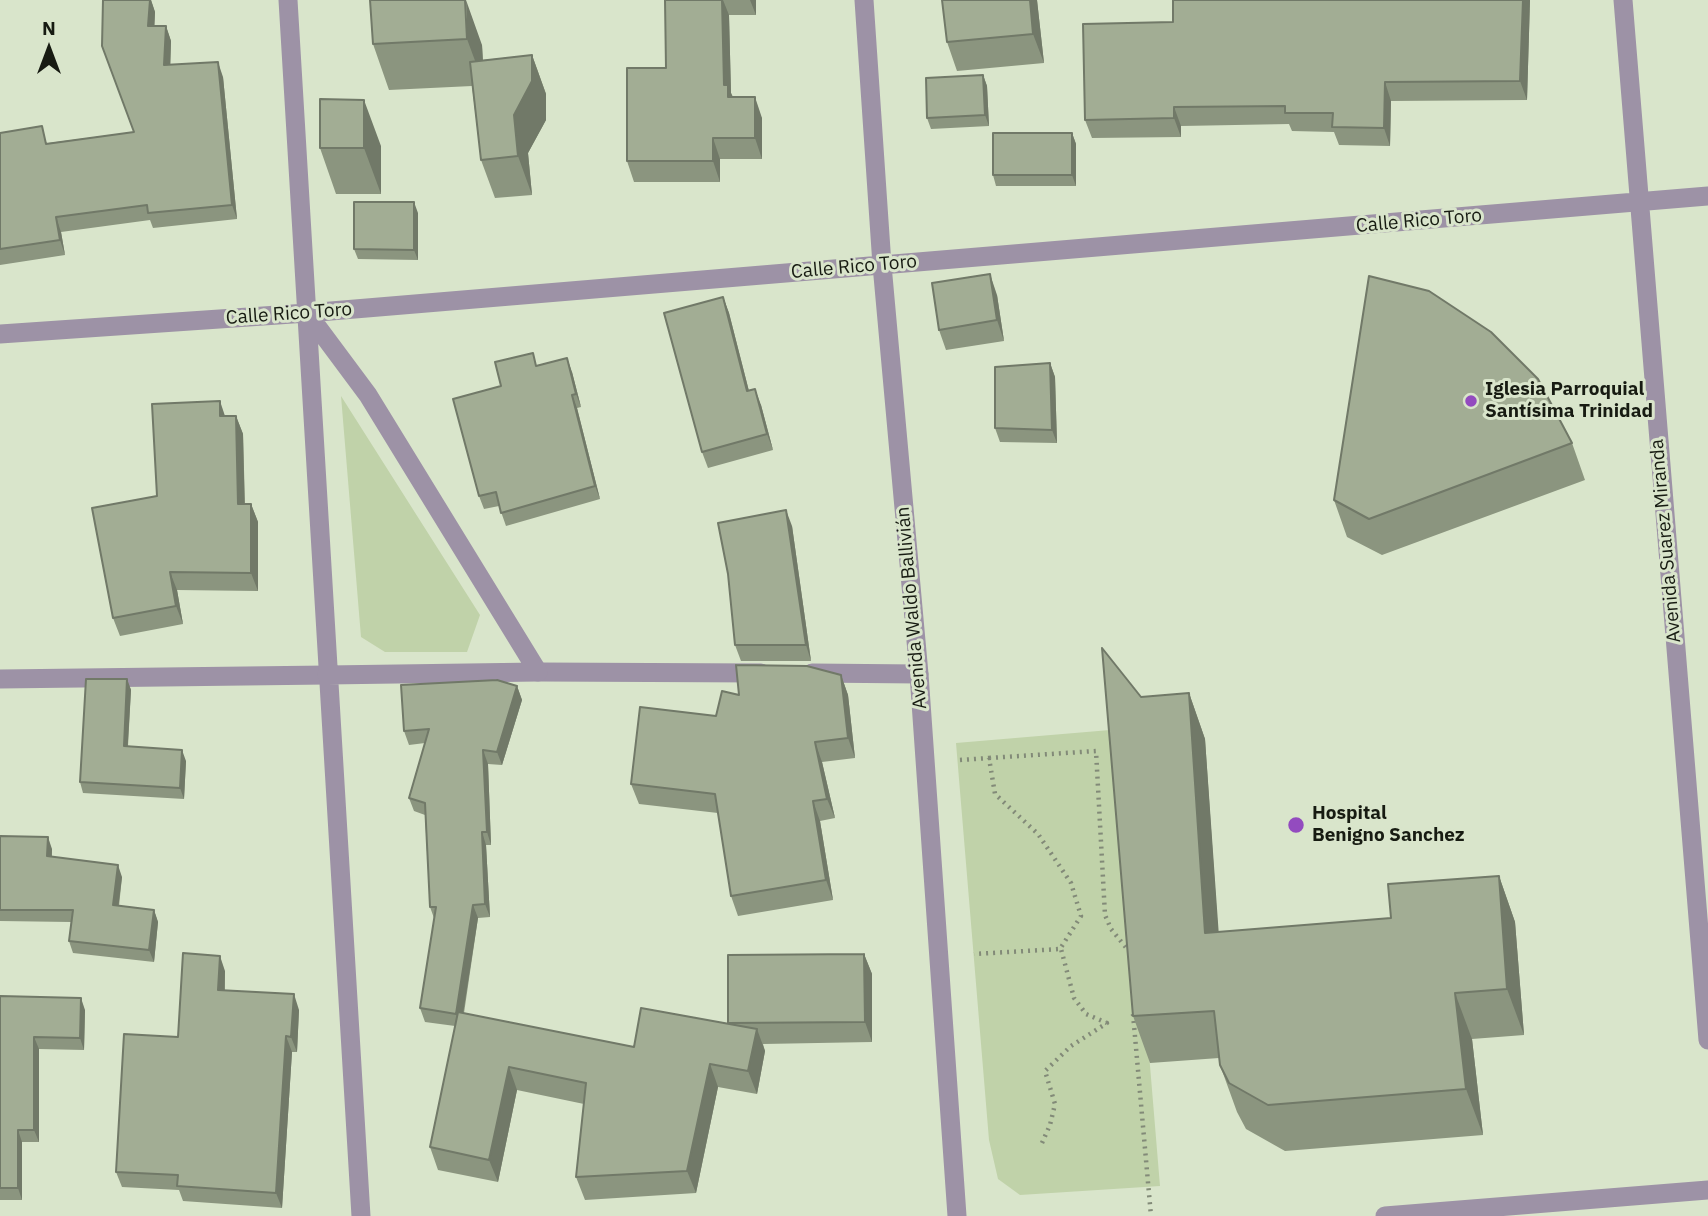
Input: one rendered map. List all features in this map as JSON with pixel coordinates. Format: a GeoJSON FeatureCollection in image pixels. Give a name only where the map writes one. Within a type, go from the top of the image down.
{"type":"FeatureCollection","features":[{"type":"Feature","properties":{"kind":"street"},"geometry":{"type":"LineString","coordinates":[[288,0],[361,1216]]}},
{"type":"Feature","properties":{"kind":"street","name":"Avenida Waldo Ballivián"},"geometry":{"type":"LineString","coordinates":[[864,0],[882,265],[919,674],[957,1216]]}},
{"type":"Feature","properties":{"kind":"street","name":"Avenida Suarez Miranda"},"geometry":{"type":"LineString","coordinates":[[1623,0],[1708,1040]]}},
{"type":"Feature","properties":{"kind":"street","name":"Calle Rico Toro"},"geometry":{"type":"LineString","coordinates":[[0,334],[307,313],[1708,197]]}},
{"type":"Feature","properties":{"kind":"street"},"geometry":{"type":"LineString","coordinates":[[307,313],[368,395],[538,672]]}},
{"type":"Feature","properties":{"kind":"street"},"geometry":{"type":"LineString","coordinates":[[0,679],[538,672],[919,674]]}},
{"type":"Feature","properties":{"kind":"street"},"geometry":{"type":"LineString","coordinates":[[1385,1216],[1708,1190]]}},
{"type":"Feature","properties":{"kind":"path"},"geometry":{"type":"LineString","coordinates":[[925,762],[1096,751],[1105,915],[1111,929],[1128,947],[1129,960]]}},
{"type":"Feature","properties":{"kind":"path"},"geometry":{"type":"LineString","coordinates":[[989,758],[995,793],[1038,834],[1071,883],[1080,916],[1060,948],[1074,998],[1086,1014],[1107,1023],[1071,1046],[1045,1071],[1055,1104],[1051,1125],[1042,1143]]}},
{"type":"Feature","properties":{"kind":"path"},"geometry":{"type":"LineString","coordinates":[[939,956],[1060,948]]}},
{"type":"Feature","properties":{"kind":"path"},"geometry":{"type":"LineString","coordinates":[[1132,1001],[1151,1216]]}},
{"type":"Feature","properties":{"kind":"green space"},"geometry":{"type":"Polygon","coordinates":[[[341,396],[480,615],[467,652],[385,652],[361,637],[341,396]]]}},
{"type":"Feature","properties":{"kind":"green space"},"geometry":{"type":"Polygon","coordinates":[[[1122,729],[1160,1186],[1020,1195],[998,1179],[989,1140],[956,743],[1122,729]]]}},
{"type":"Feature","properties":{"kind":"building"},"geometry":{"type":"Polygon","coordinates":[[[103,0],[150,0],[148,26],[166,26],[164,65],[218,62],[232,205],[148,213],[147,205],[56,217],[60,240],[0,249],[0,133],[42,126],[46,144],[134,132],[102,46],[103,0]]]}},
{"type":"Feature","properties":{"kind":"building"},"geometry":{"type":"Polygon","coordinates":[[[370,0],[465,0],[467,39],[373,44],[370,0]]]}},
{"type":"Feature","properties":{"kind":"building"},"geometry":{"type":"Polygon","coordinates":[[[665,0],[722,0],[724,85],[728,85],[728,97],[755,97],[755,138],[713,138],[713,161],[627,161],[627,68],[666,68],[665,0]]]}},
{"type":"Feature","properties":{"kind":"building"},"geometry":{"type":"Polygon","coordinates":[[[942,0],[1030,0],[1033,34],[947,42],[942,0]]]}},
{"type":"Feature","properties":{"kind":"building"},"geometry":{"type":"Polygon","coordinates":[[[1173,0],[1523,0],[1520,81],[1385,82],[1384,128],[1332,127],[1333,113],[1285,113],[1285,106],[1174,107],[1174,118],[1085,120],[1083,24],[1173,22],[1173,0]]]}},
{"type":"Feature","properties":{"kind":"building"},"geometry":{"type":"Polygon","coordinates":[[[532,55],[532,81],[514,115],[518,156],[481,160],[470,62],[532,55]]]}},
{"type":"Feature","properties":{"kind":"building"},"geometry":{"type":"Polygon","coordinates":[[[983,75],[985,115],[927,118],[926,78],[983,75]]]}},
{"type":"Feature","properties":{"kind":"building"},"geometry":{"type":"Polygon","coordinates":[[[320,99],[364,100],[364,148],[320,148],[320,99]]]}},
{"type":"Feature","properties":{"kind":"building"},"geometry":{"type":"Polygon","coordinates":[[[993,133],[1072,133],[1072,175],[993,175],[993,133]]]}},
{"type":"Feature","properties":{"kind":"building"},"geometry":{"type":"Polygon","coordinates":[[[354,202],[414,202],[414,250],[354,249],[354,202]]]}},
{"type":"Feature","properties":{"kind":"building"},"geometry":{"type":"Polygon","coordinates":[[[990,274],[997,320],[939,330],[932,283],[990,274]]]}},
{"type":"Feature","properties":{"kind":"building"},"geometry":{"type":"Polygon","coordinates":[[[1369,276],[1429,291],[1491,332],[1538,379],[1572,443],[1369,519],[1334,500],[1369,276]]]}},
{"type":"Feature","properties":{"kind":"building"},"geometry":{"type":"Polygon","coordinates":[[[723,297],[747,391],[755,389],[767,434],[702,452],[664,313],[723,297]]]}},
{"type":"Feature","properties":{"kind":"building"},"geometry":{"type":"Polygon","coordinates":[[[533,353],[536,366],[567,358],[576,394],[572,395],[595,486],[501,513],[496,492],[479,496],[453,399],[501,386],[495,362],[533,353]]]}},
{"type":"Feature","properties":{"kind":"building"},"geometry":{"type":"Polygon","coordinates":[[[1050,363],[1052,430],[995,428],[995,367],[1050,363]]]}},
{"type":"Feature","properties":{"kind":"building"},"geometry":{"type":"Polygon","coordinates":[[[220,401],[220,416],[236,416],[238,504],[251,504],[251,573],[170,572],[176,606],[113,618],[92,508],[157,496],[152,404],[220,401]]]}},
{"type":"Feature","properties":{"kind":"building"},"geometry":{"type":"Polygon","coordinates":[[[786,510],[806,645],[735,645],[728,574],[718,523],[786,510]]]}},
{"type":"Feature","properties":{"kind":"building"},"geometry":{"type":"Polygon","coordinates":[[[1102,648],[1141,697],[1189,693],[1205,933],[1391,918],[1388,884],[1499,876],[1507,989],[1455,993],[1466,1089],[1268,1105],[1229,1083],[1220,1065],[1214,1011],[1133,1016],[1102,648]]]}},
{"type":"Feature","properties":{"kind":"building"},"geometry":{"type":"Polygon","coordinates":[[[736,665],[807,666],[841,675],[848,738],[815,742],[827,799],[813,801],[826,880],[731,896],[715,794],[631,784],[640,707],[716,716],[722,691],[739,695],[736,665]]]}},
{"type":"Feature","properties":{"kind":"building"},"geometry":{"type":"Polygon","coordinates":[[[86,679],[127,679],[124,746],[182,750],[180,788],[80,782],[86,679]]]}},
{"type":"Feature","properties":{"kind":"building"},"geometry":{"type":"Polygon","coordinates":[[[497,680],[517,686],[497,752],[483,750],[487,832],[482,832],[485,904],[473,905],[456,1014],[420,1008],[436,907],[430,907],[425,803],[409,798],[429,729],[404,731],[401,685],[497,680]]]}},
{"type":"Feature","properties":{"kind":"building"},"geometry":{"type":"Polygon","coordinates":[[[0,836],[48,837],[47,856],[118,865],[113,905],[154,910],[149,950],[69,941],[73,910],[0,910],[0,836]]]}},
{"type":"Feature","properties":{"kind":"building"},"geometry":{"type":"Polygon","coordinates":[[[183,953],[220,956],[218,990],[294,994],[291,1037],[286,1036],[276,1193],[177,1186],[178,1175],[116,1172],[124,1034],[178,1037],[183,953]]]}},
{"type":"Feature","properties":{"kind":"building"},"geometry":{"type":"Polygon","coordinates":[[[864,954],[865,1022],[728,1023],[728,955],[864,954]]]}},
{"type":"Feature","properties":{"kind":"building"},"geometry":{"type":"Polygon","coordinates":[[[0,996],[81,998],[80,1038],[34,1037],[34,1130],[18,1130],[18,1188],[0,1188],[0,996]]]}},
{"type":"Feature","properties":{"kind":"building"},"geometry":{"type":"Polygon","coordinates":[[[641,1008],[757,1029],[748,1071],[710,1064],[687,1171],[576,1177],[586,1083],[509,1067],[489,1160],[430,1147],[458,1012],[634,1047],[641,1008]]]}},
{"type":"Feature","properties":{"kind":"place","name":"Iglesia Parroquial Santísima Trinidad"},"geometry":{"type":"Point","coordinates":[1471,401]}},
{"type":"Feature","properties":{"kind":"place","name":"Hospital Benigno Sanchez"},"geometry":{"type":"Point","coordinates":[1296,825]}}]}
